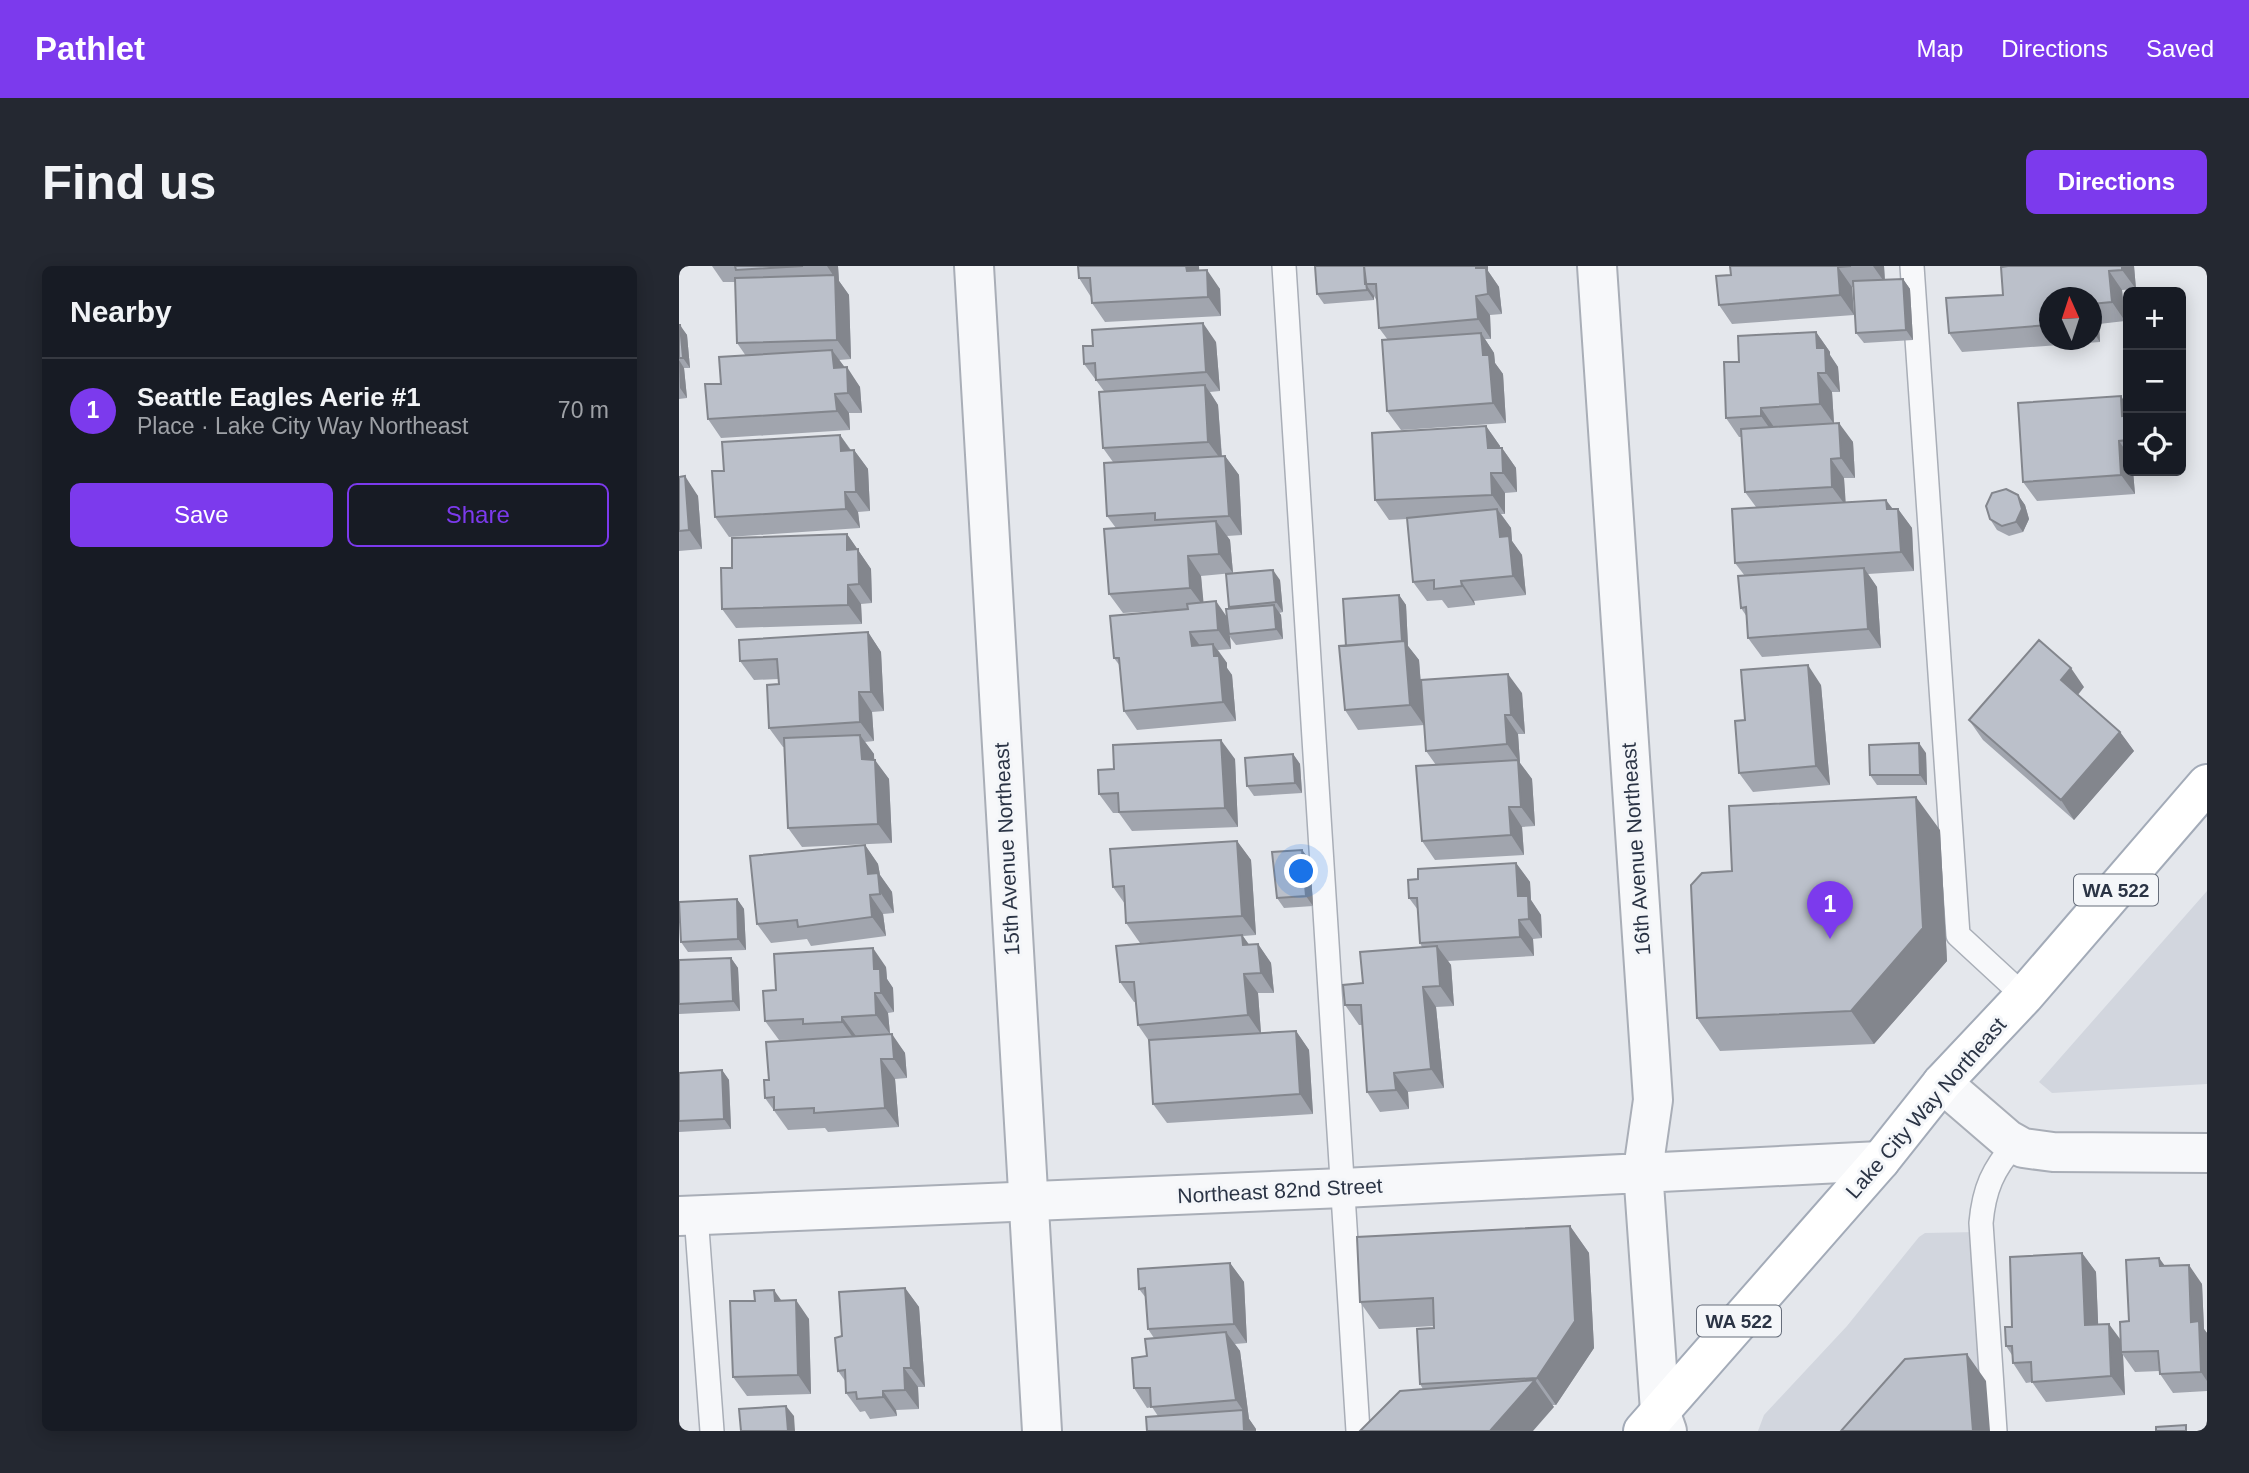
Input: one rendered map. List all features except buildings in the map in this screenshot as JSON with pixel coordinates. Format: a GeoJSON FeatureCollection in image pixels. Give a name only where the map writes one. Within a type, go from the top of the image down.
{"type":"FeatureCollection","features":[{"type":"Feature","properties":{"kind":"main road","name":"Lake City Way Northeast"},"geometry":{"type":"LineString","coordinates":[[1657,1424],[1880,1161],[1942,1083],[2024,996],[2206,786]]}},
{"type":"Feature","properties":{"kind":"street","name":"15th Avenue Northeast"},"geometry":{"type":"LineString","coordinates":[[974,266],[1026,1200],[1042,1431]]}},
{"type":"Feature","properties":{"kind":"street","name":"16th Avenue Northeast"},"geometry":{"type":"LineString","coordinates":[[1597,266],[1653,1100],[1643,1170],[1657,1424]]}},
{"type":"Feature","properties":{"kind":"street"},"geometry":{"type":"LineString","coordinates":[[1942,1083],[2015,1144],[2053,1153],[2207,1153]]}},
{"type":"Feature","properties":{"kind":"street","name":"Northeast 82nd Street"},"geometry":{"type":"LineString","coordinates":[[687,1215],[1343,1188],[1643,1170],[1880,1161]]}},
{"type":"Feature","properties":{"kind":"lane"},"geometry":{"type":"LineString","coordinates":[[1284,266],[1358,1431]]}},
{"type":"Feature","properties":{"kind":"lane"},"geometry":{"type":"LineString","coordinates":[[1912,266],[1958,935],[2024,996]]}},
{"type":"Feature","properties":{"kind":"lane"},"geometry":{"type":"LineString","coordinates":[[1995,1431],[1982,1223],[1983,1200],[1993,1171],[2015,1144]]}},
{"type":"Feature","properties":{"kind":"lane"},"geometry":{"type":"LineString","coordinates":[[687,1215],[712,1431]]}},
{"type":"Feature","properties":{"kind":"shaded area"},"geometry":{"type":"Polygon","coordinates":[[[2207,891],[2207,1084],[2052,1093],[2039,1082],[2207,891]]]}},
{"type":"Feature","properties":{"kind":"shaded area"},"geometry":{"type":"Polygon","coordinates":[[[1977,1232],[1990,1431],[1758,1431],[1764,1415],[1847,1326],[1919,1237],[1925,1233],[1977,1232]]]}},
{"type":"Feature","properties":{"kind":"place","name":"Seattle Eagles Aerie #1"},"geometry":{"type":"Point","coordinates":[1830,939]}}]}
